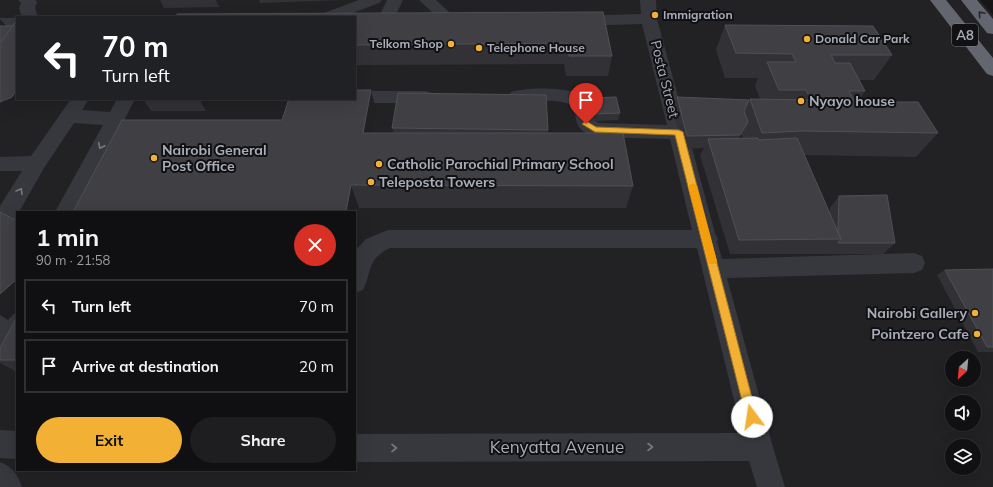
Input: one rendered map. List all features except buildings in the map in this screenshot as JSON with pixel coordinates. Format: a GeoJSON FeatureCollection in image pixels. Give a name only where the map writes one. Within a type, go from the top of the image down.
{"type":"FeatureCollection","features":[{"type":"Feature","properties":{"kind":"highway","name":"A8"},"geometry":{"type":"LineString","coordinates":[[938,0],[993,70]]}},
{"type":"Feature","properties":{"kind":"highway"},"geometry":{"type":"LineString","coordinates":[[968,0],[993,28]]}},
{"type":"Feature","properties":{"kind":"street"},"geometry":{"type":"LineString","coordinates":[[26,0],[29,2],[27,8],[30,16]]}},
{"type":"Feature","properties":{"kind":"street"},"geometry":{"type":"LineString","coordinates":[[330,16],[374,0]]}},
{"type":"Feature","properties":{"kind":"street"},"geometry":{"type":"LineString","coordinates":[[384,23],[395,0]]}},
{"type":"Feature","properties":{"kind":"street"},"geometry":{"type":"LineString","coordinates":[[419,3],[461,23],[432,23]]}},
{"type":"Feature","properties":{"kind":"street","name":"Posta Street"},"geometry":{"type":"LineString","coordinates":[[563,21],[649,10],[759,447],[772,487]]}},
{"type":"Feature","properties":{"kind":"street"},"geometry":{"type":"LineString","coordinates":[[0,23],[16,23]]}},
{"type":"Feature","properties":{"kind":"street"},"geometry":{"type":"LineString","coordinates":[[497,96],[567,96],[582,103],[586,124],[595,130],[679,132]]}},
{"type":"Feature","properties":{"kind":"street"},"geometry":{"type":"LineString","coordinates":[[373,97],[443,97]]}},
{"type":"Feature","properties":{"kind":"street"},"geometry":{"type":"LineString","coordinates":[[0,225],[37,163],[79,100]]}},
{"type":"Feature","properties":{"kind":"street"},"geometry":{"type":"LineString","coordinates":[[67,211],[125,100]]}},
{"type":"Feature","properties":{"kind":"street"},"geometry":{"type":"LineString","coordinates":[[70,116],[114,119]]}},
{"type":"Feature","properties":{"kind":"street"},"geometry":{"type":"LineString","coordinates":[[0,164],[37,163]]}},
{"type":"Feature","properties":{"kind":"street"},"geometry":{"type":"LineString","coordinates":[[0,238],[16,238]]}},
{"type":"Feature","properties":{"kind":"street"},"geometry":{"type":"LineString","coordinates":[[356,272],[368,250],[375,244],[388,240],[707,239]]}},
{"type":"Feature","properties":{"kind":"street"},"geometry":{"type":"LineString","coordinates":[[714,269],[914,263]]}},
{"type":"Feature","properties":{"kind":"street"},"geometry":{"type":"LineString","coordinates":[[0,337],[16,305]]}},
{"type":"Feature","properties":{"kind":"street"},"geometry":{"type":"LineString","coordinates":[[0,444],[16,445]]}},
{"type":"Feature","properties":{"kind":"street","name":"Kenyatta Avenue"},"geometry":{"type":"LineString","coordinates":[[356,448],[759,447]]}},
{"type":"Feature","properties":{"kind":"street"},"geometry":{"type":"LineString","coordinates":[[0,476],[8,487]]}},
{"type":"Feature","properties":{"kind":"shaded area"},"geometry":{"type":"Polygon","coordinates":[[[0,0],[980,0],[993,15],[993,487],[0,487],[0,0]]]}},
{"type":"Feature","properties":{"kind":"slow traffic"},"geometry":{"type":"LineString","coordinates":[[693,186],[712,261]]}},
{"type":"Feature","properties":{"kind":"place","name":"Immigration"},"geometry":{"type":"Point","coordinates":[655,15]}},
{"type":"Feature","properties":{"kind":"place","name":"Donald Car Park"},"geometry":{"type":"Point","coordinates":[807,39]}},
{"type":"Feature","properties":{"kind":"place","name":"Telkom Shop"},"geometry":{"type":"Point","coordinates":[451,44]}},
{"type":"Feature","properties":{"kind":"place","name":"Telephone House"},"geometry":{"type":"Point","coordinates":[479,48]}},
{"type":"Feature","properties":{"kind":"place","name":"Nyayo house"},"geometry":{"type":"Point","coordinates":[801,101]}},
{"type":"Feature","properties":{"kind":"place","name":"Nairobi General Post Office"},"geometry":{"type":"Point","coordinates":[154,158]}},
{"type":"Feature","properties":{"kind":"place","name":"Catholic Parochial Primary School"},"geometry":{"type":"Point","coordinates":[379,164]}},
{"type":"Feature","properties":{"kind":"place","name":"Teleposta Towers"},"geometry":{"type":"Point","coordinates":[371,182]}},
{"type":"Feature","properties":{"kind":"place","name":"Nairobi Gallery"},"geometry":{"type":"Point","coordinates":[975,313]}},
{"type":"Feature","properties":{"kind":"place","name":"Pointzero Cafe"},"geometry":{"type":"Point","coordinates":[977,334]}},
{"type":"Feature","properties":{"kind":"route"},"geometry":{"type":"LineString","coordinates":[[586,124],[595,130],[679,132],[752,417]]}}]}
